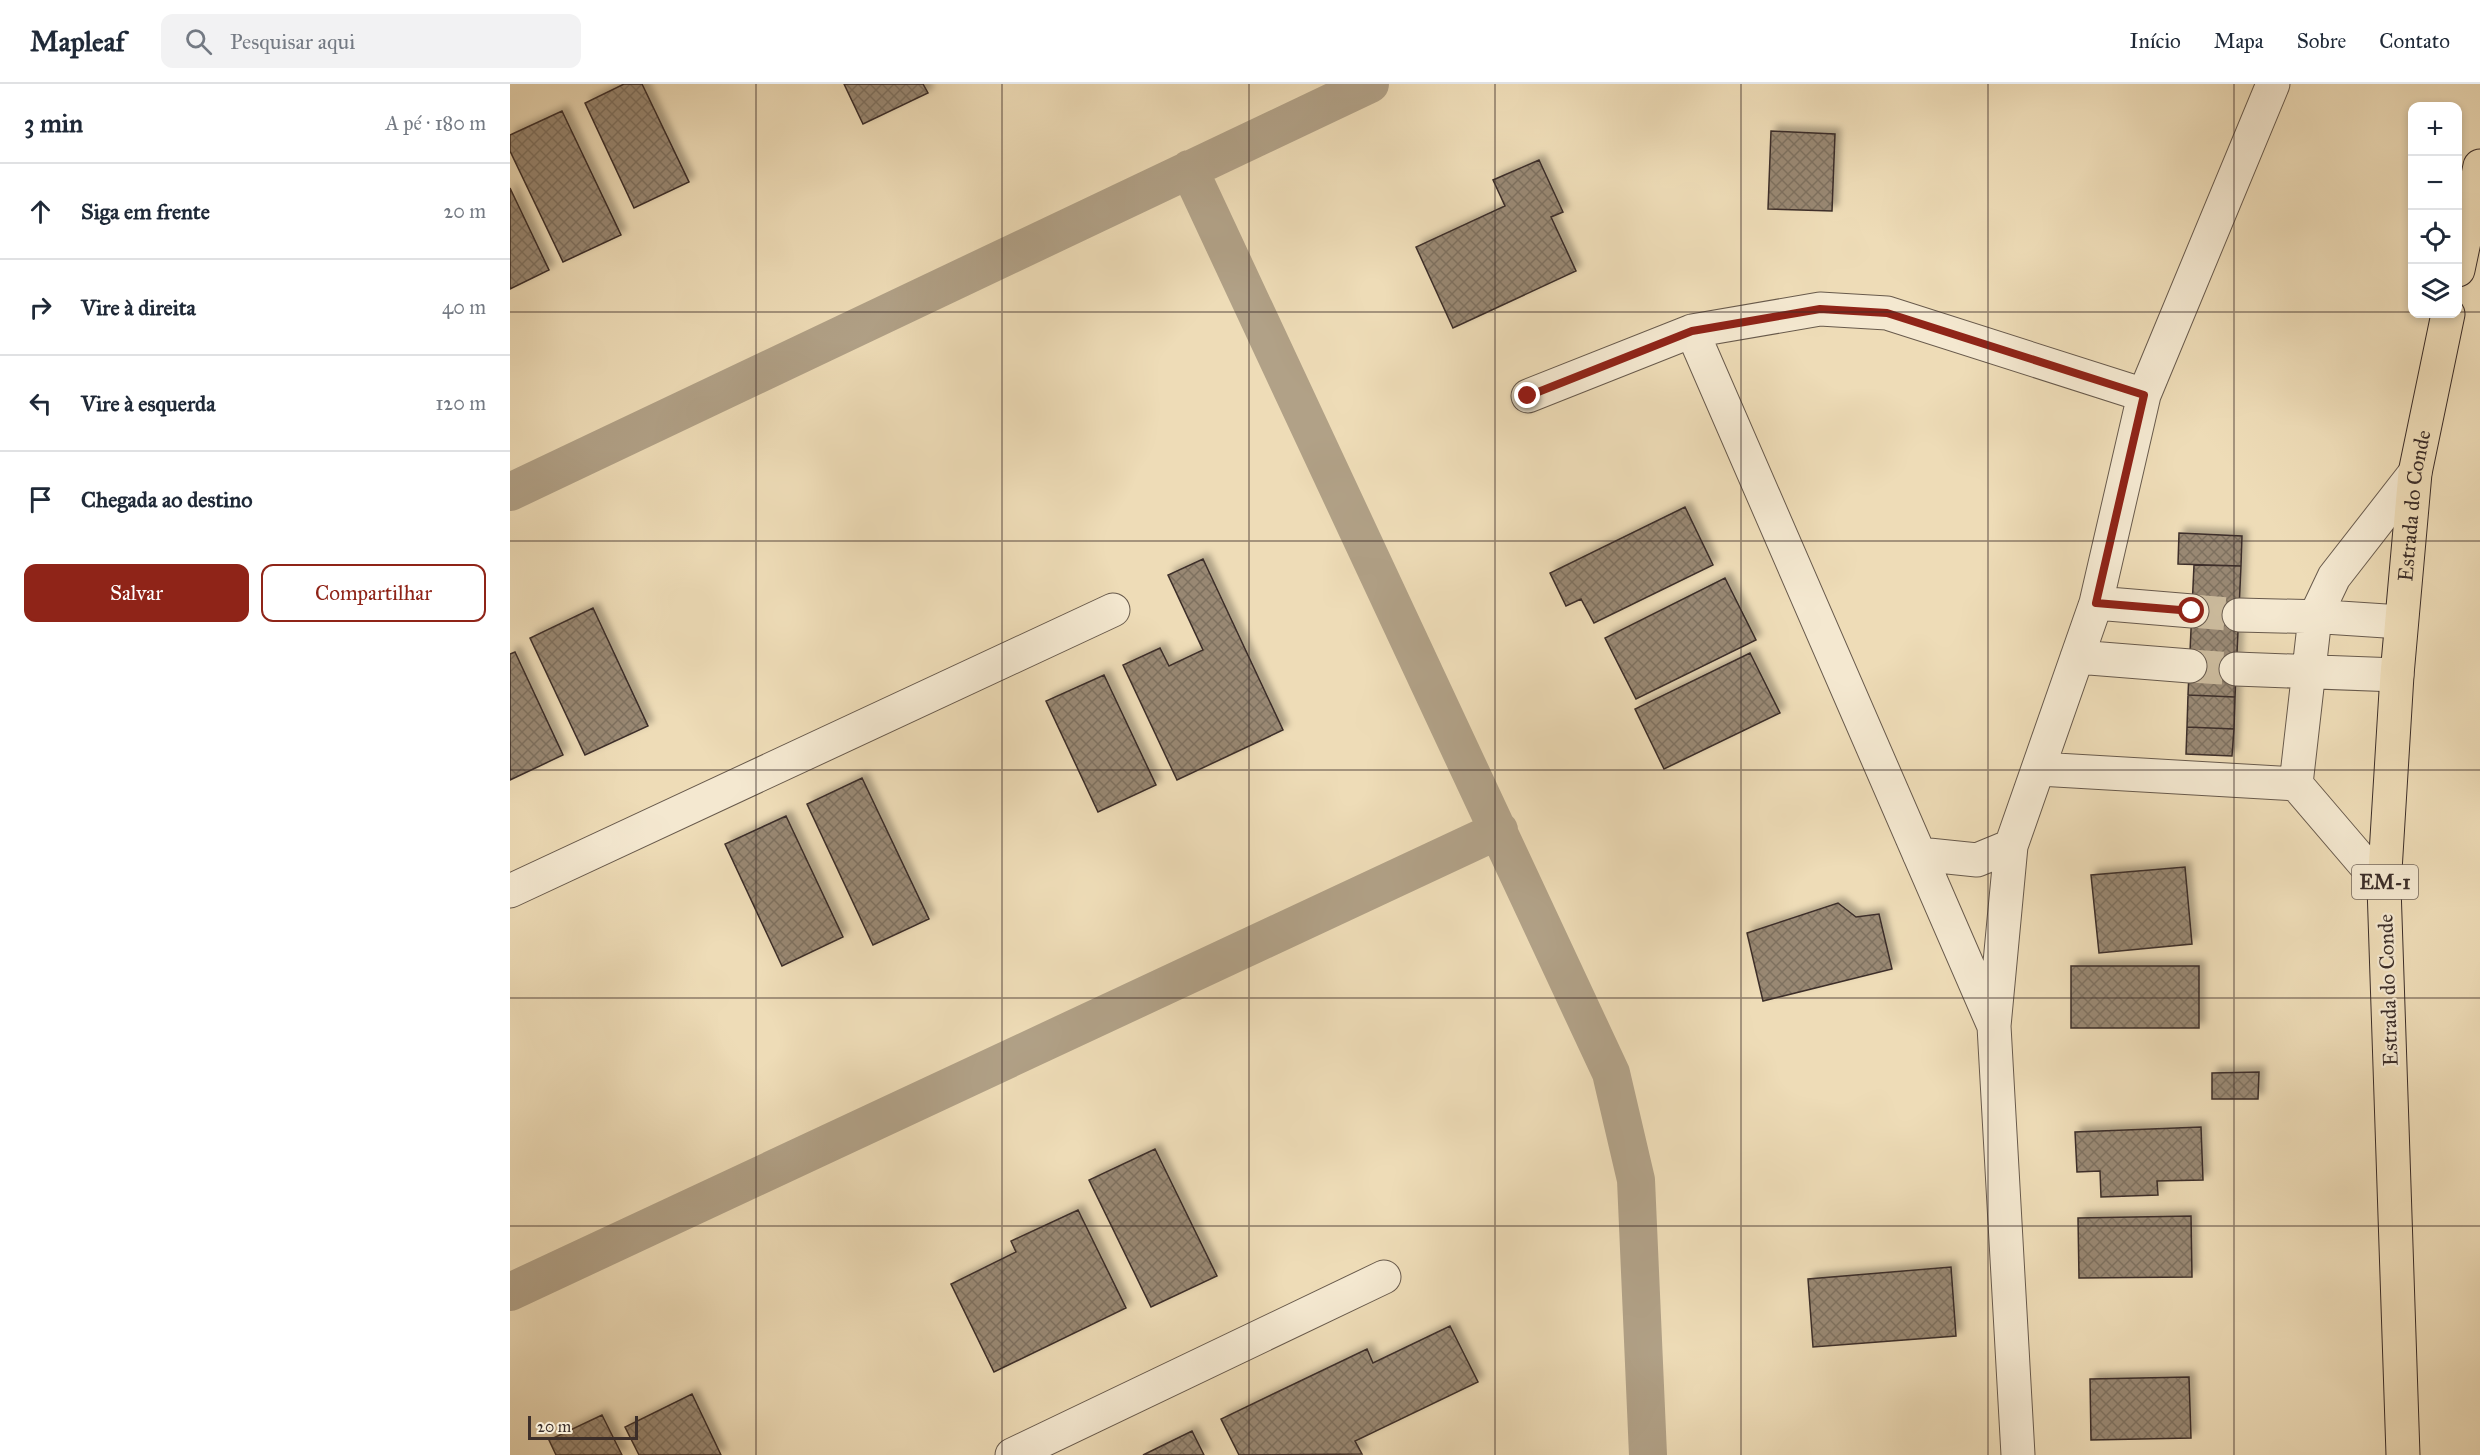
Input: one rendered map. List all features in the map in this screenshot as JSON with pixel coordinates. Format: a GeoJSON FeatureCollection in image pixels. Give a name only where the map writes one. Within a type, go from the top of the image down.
{"type":"FeatureCollection","features":[{"type":"Feature","properties":{"kind":"main road"},"geometry":{"type":"LineString","coordinates":[[2458,264],[2480,166]]}},
{"type":"Feature","properties":{"kind":"main road","name":"Estrada do Conde"},"geometry":{"type":"LineString","coordinates":[[2403,1455],[2384,887],[2397,675],[2415,473],[2447,318]]}},
{"type":"Feature","properties":{"kind":"street"},"geometry":{"type":"LineString","coordinates":[[2018,1455],[1994,1026],[2011,846],[2096,603],[2144,395],[2273,84]]}},
{"type":"Feature","properties":{"kind":"street"},"geometry":{"type":"LineString","coordinates":[[1528,396],[1692,331],[1820,309],[1887,313],[2144,395]]}},
{"type":"Feature","properties":{"kind":"street"},"geometry":{"type":"LineString","coordinates":[[1692,331],[1994,1026]]}},
{"type":"Feature","properties":{"kind":"street"},"geometry":{"type":"LineString","coordinates":[[2296,784],[2315,617],[2334,577],[2415,473]]}},
{"type":"Feature","properties":{"kind":"street"},"geometry":{"type":"LineString","coordinates":[[2096,603],[2192,611]]}},
{"type":"Feature","properties":{"kind":"street"},"geometry":{"type":"LineString","coordinates":[[510,891],[1113,610]]}},
{"type":"Feature","properties":{"kind":"street"},"geometry":{"type":"LineString","coordinates":[[2239,615],[2401,622]]}},
{"type":"Feature","properties":{"kind":"street"},"geometry":{"type":"LineString","coordinates":[[2077,657],[2190,666]]}},
{"type":"Feature","properties":{"kind":"street"},"geometry":{"type":"LineString","coordinates":[[2236,669],[2397,675]]}},
{"type":"Feature","properties":{"kind":"street"},"geometry":{"type":"LineString","coordinates":[[2039,769],[2296,784],[2384,887]]}},
{"type":"Feature","properties":{"kind":"street"},"geometry":{"type":"LineString","coordinates":[[1919,854],[1977,860],[2011,846]]}},
{"type":"Feature","properties":{"kind":"street"},"geometry":{"type":"LineString","coordinates":[[1012,1455],[1384,1277]]}},
{"type":"Feature","properties":{"kind":"building"},"geometry":{"type":"Polygon","coordinates":[[[624,84],[642,84],[689,182],[634,208],[585,103],[624,84]]]}},
{"type":"Feature","properties":{"kind":"building"},"geometry":{"type":"Polygon","coordinates":[[[844,84],[923,84],[928,93],[863,124],[844,84]]]}},
{"type":"Feature","properties":{"kind":"building"},"geometry":{"type":"Polygon","coordinates":[[[562,111],[621,235],[563,262],[510,151],[510,135],[562,111]]]}},
{"type":"Feature","properties":{"kind":"building"},"geometry":{"type":"Polygon","coordinates":[[[1771,131],[1835,134],[1832,211],[1768,209],[1771,131]]]}},
{"type":"Feature","properties":{"kind":"building"},"geometry":{"type":"Polygon","coordinates":[[[1539,160],[1563,212],[1551,217],[1576,271],[1453,328],[1416,247],[1505,206],[1493,180],[1539,160]]]}},
{"type":"Feature","properties":{"kind":"building"},"geometry":{"type":"Polygon","coordinates":[[[510,188],[549,270],[510,289],[510,188]]]}},
{"type":"Feature","properties":{"kind":"building"},"geometry":{"type":"Polygon","coordinates":[[[1685,507],[1713,565],[1594,623],[1581,599],[1566,606],[1550,573],[1685,507]]]}},
{"type":"Feature","properties":{"kind":"building"},"geometry":{"type":"Polygon","coordinates":[[[2179,533],[2242,536],[2241,566],[2178,564],[2179,533]]]}},
{"type":"Feature","properties":{"kind":"building"},"geometry":{"type":"Polygon","coordinates":[[[1203,559],[1283,730],[1177,780],[1123,665],[1160,648],[1169,666],[1203,650],[1168,575],[1203,559]]]}},
{"type":"Feature","properties":{"kind":"building"},"geometry":{"type":"Polygon","coordinates":[[[2194,565],[2241,566],[2235,697],[2188,695],[2194,565]]]}},
{"type":"Feature","properties":{"kind":"building"},"geometry":{"type":"Polygon","coordinates":[[[1725,578],[1756,640],[1636,699],[1605,638],[1725,578]]]}},
{"type":"Feature","properties":{"kind":"building"},"geometry":{"type":"Polygon","coordinates":[[[593,608],[648,726],[585,755],[530,638],[593,608]]]}},
{"type":"Feature","properties":{"kind":"building"},"geometry":{"type":"Polygon","coordinates":[[[515,652],[563,755],[510,780],[510,654],[515,652]]]}},
{"type":"Feature","properties":{"kind":"building"},"geometry":{"type":"Polygon","coordinates":[[[1750,653],[1780,713],[1664,769],[1635,709],[1750,653]]]}},
{"type":"Feature","properties":{"kind":"building"},"geometry":{"type":"Polygon","coordinates":[[[1104,675],[1156,785],[1098,812],[1046,701],[1104,675]]]}},
{"type":"Feature","properties":{"kind":"building"},"geometry":{"type":"Polygon","coordinates":[[[2188,695],[2235,697],[2234,729],[2187,727],[2188,695]]]}},
{"type":"Feature","properties":{"kind":"building"},"geometry":{"type":"Polygon","coordinates":[[[2187,727],[2234,729],[2232,756],[2186,754],[2187,727]]]}},
{"type":"Feature","properties":{"kind":"building"},"geometry":{"type":"Polygon","coordinates":[[[862,778],[929,919],[873,945],[807,804],[862,778]]]}},
{"type":"Feature","properties":{"kind":"building"},"geometry":{"type":"Polygon","coordinates":[[[786,816],[843,937],[782,966],[725,844],[786,816]]]}},
{"type":"Feature","properties":{"kind":"building"},"geometry":{"type":"Polygon","coordinates":[[[2185,867],[2192,944],[2099,953],[2091,875],[2185,867]]]}},
{"type":"Feature","properties":{"kind":"building"},"geometry":{"type":"Polygon","coordinates":[[[1838,903],[1856,917],[1879,914],[1892,969],[1763,1001],[1747,933],[1838,903]]]}},
{"type":"Feature","properties":{"kind":"building"},"geometry":{"type":"Polygon","coordinates":[[[2071,966],[2199,966],[2199,1028],[2071,1028],[2071,966]]]}},
{"type":"Feature","properties":{"kind":"building"},"geometry":{"type":"Polygon","coordinates":[[[2259,1072],[2258,1099],[2212,1099],[2212,1073],[2259,1072]]]}},
{"type":"Feature","properties":{"kind":"building"},"geometry":{"type":"Polygon","coordinates":[[[2201,1127],[2203,1180],[2157,1181],[2158,1195],[2101,1197],[2100,1171],[2077,1172],[2075,1132],[2201,1127]]]}},
{"type":"Feature","properties":{"kind":"building"},"geometry":{"type":"Polygon","coordinates":[[[1155,1149],[1217,1276],[1151,1307],[1089,1180],[1155,1149]]]}},
{"type":"Feature","properties":{"kind":"building"},"geometry":{"type":"Polygon","coordinates":[[[1078,1210],[1126,1308],[994,1372],[951,1284],[1016,1252],[1011,1241],[1078,1210]]]}},
{"type":"Feature","properties":{"kind":"building"},"geometry":{"type":"Polygon","coordinates":[[[2191,1216],[2192,1277],[2079,1278],[2078,1218],[2191,1216]]]}},
{"type":"Feature","properties":{"kind":"building"},"geometry":{"type":"Polygon","coordinates":[[[1951,1267],[1956,1336],[1813,1347],[1808,1279],[1951,1267]]]}},
{"type":"Feature","properties":{"kind":"building"},"geometry":{"type":"Polygon","coordinates":[[[1450,1326],[1478,1382],[1355,1441],[1362,1454],[1239,1455],[1221,1419],[1367,1349],[1373,1363],[1450,1326]]]}},
{"type":"Feature","properties":{"kind":"building"},"geometry":{"type":"Polygon","coordinates":[[[2189,1377],[2191,1438],[2091,1440],[2090,1379],[2189,1377]]]}},
{"type":"Feature","properties":{"kind":"building"},"geometry":{"type":"Polygon","coordinates":[[[692,1394],[721,1455],[639,1455],[625,1427],[692,1394]]]}},
{"type":"Feature","properties":{"kind":"building"},"geometry":{"type":"Polygon","coordinates":[[[602,1415],[622,1455],[556,1455],[549,1440],[602,1415]]]}},
{"type":"Feature","properties":{"kind":"building"},"geometry":{"type":"Polygon","coordinates":[[[1192,1431],[1204,1455],[1143,1455],[1192,1431]]]}},
{"type":"Feature","properties":{"kind":"waterway"},"geometry":{"type":"LineString","coordinates":[[510,492],[1370,84]]}},
{"type":"Feature","properties":{"kind":"waterway"},"geometry":{"type":"LineString","coordinates":[[1189,169],[1611,1073],[1636,1180],[1648,1455]]}},
{"type":"Feature","properties":{"kind":"waterway"},"geometry":{"type":"LineString","coordinates":[[510,1292],[1499,830]]}},
{"type":"Feature","properties":{"kind":"tunnel"},"geometry":{"type":"LineString","coordinates":[[2192,611],[2239,615]]}},
{"type":"Feature","properties":{"kind":"tunnel"},"geometry":{"type":"LineString","coordinates":[[2190,666],[2236,669]]}},
{"type":"Feature","properties":{"kind":"route"},"geometry":{"type":"LineString","coordinates":[[1528,396],[1692,331],[1820,309],[1887,313],[2144,395],[2096,603],[2192,611]]}}]}
